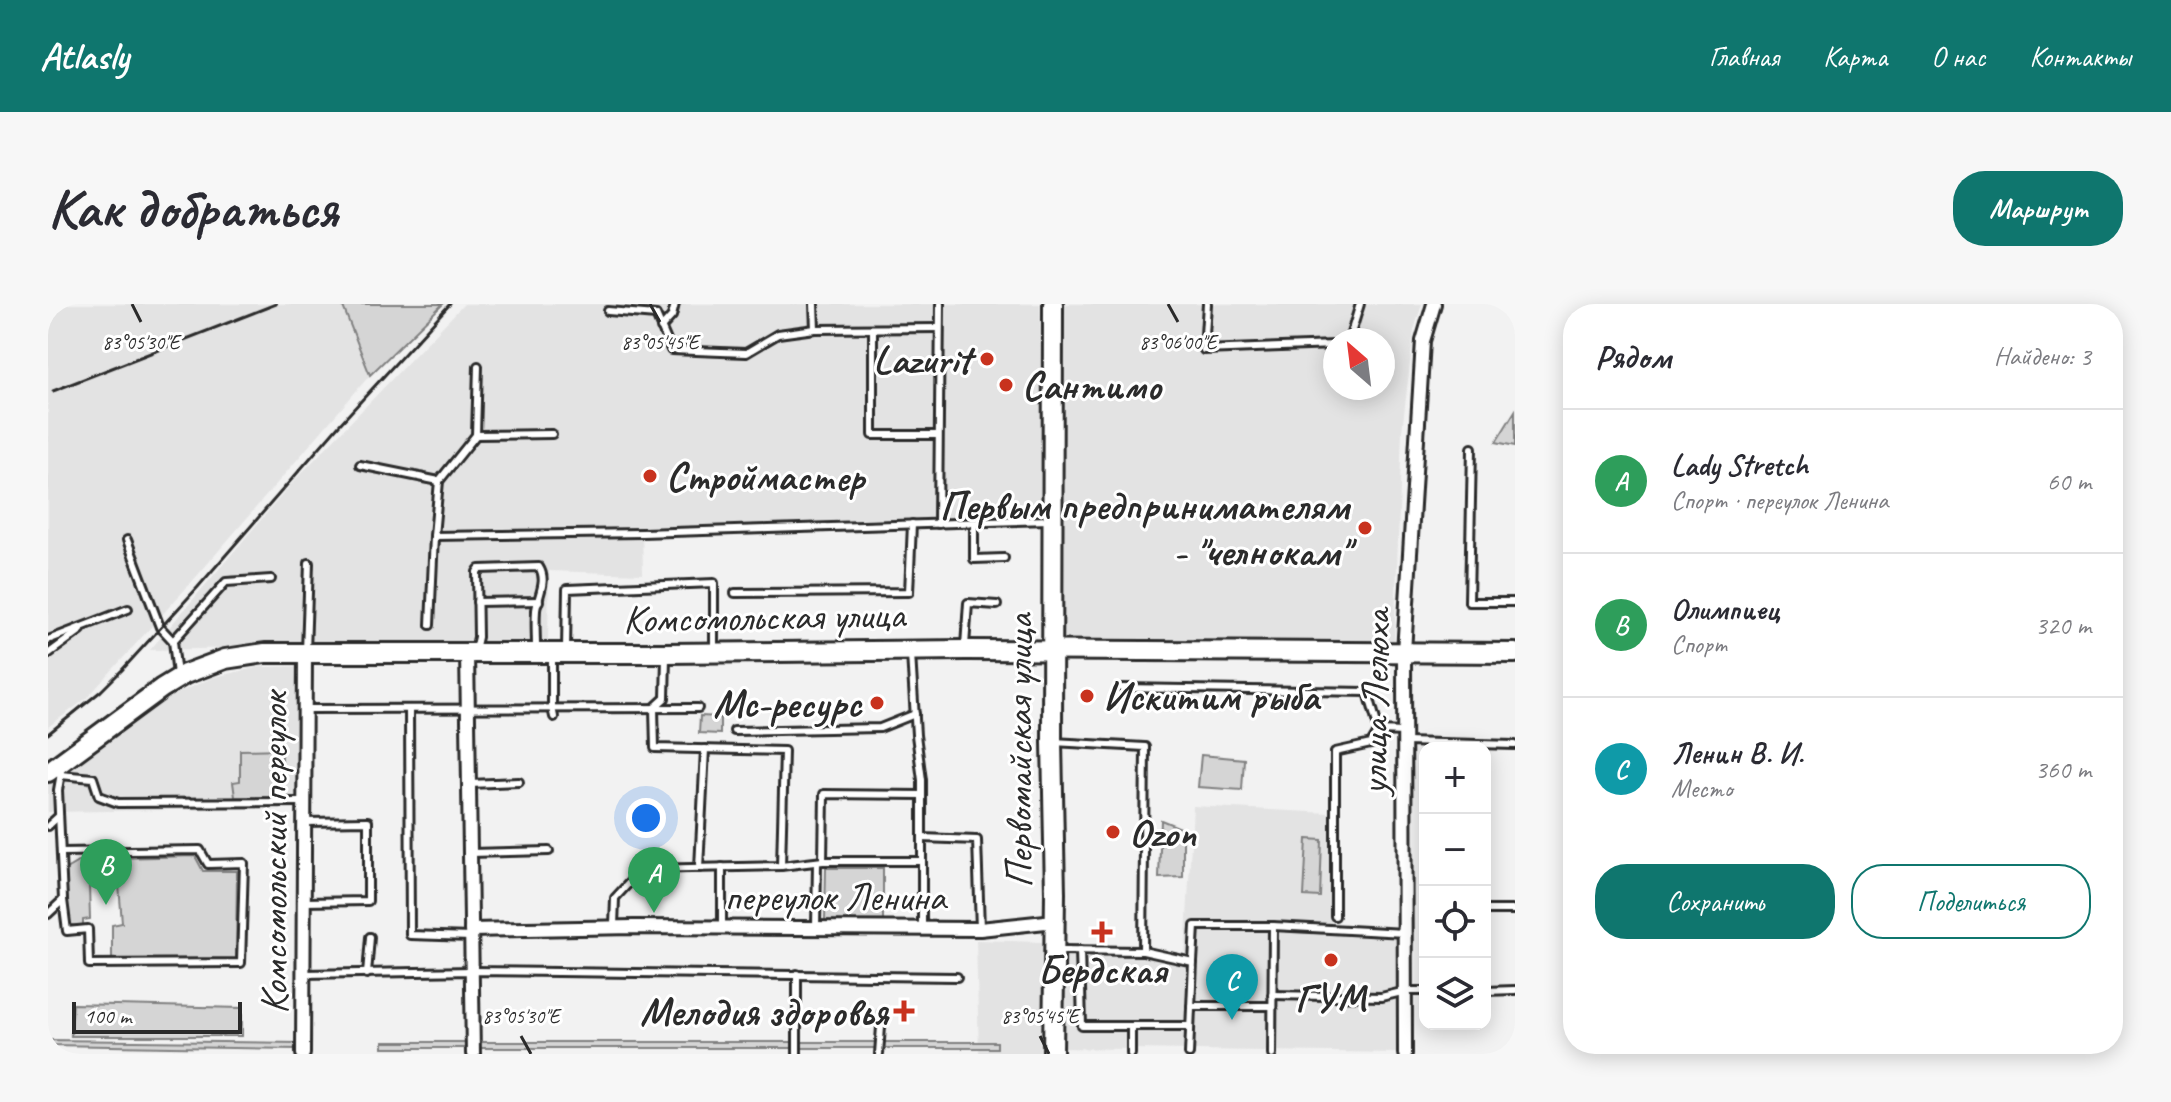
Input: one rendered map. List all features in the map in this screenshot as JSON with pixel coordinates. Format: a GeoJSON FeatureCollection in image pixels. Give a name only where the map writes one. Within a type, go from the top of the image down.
{"type":"FeatureCollection","features":[{"type":"Feature","properties":{"kind":"street","name":"Первомайская улица"},"geometry":{"type":"LineString","coordinates":[[1053,304],[1053,1054]]}},
{"type":"Feature","properties":{"kind":"street","name":"улица Лелюха"},"geometry":{"type":"LineString","coordinates":[[1405,1054],[1404,652],[1423,341],[1434,304]]}},
{"type":"Feature","properties":{"kind":"street","name":"Комсомольская улица"},"geometry":{"type":"LineString","coordinates":[[58,769],[177,678],[225,659],[265,653],[1052,650],[1515,653]]}},
{"type":"Feature","properties":{"kind":"street","name":"Комсомольский переулок"},"geometry":{"type":"LineString","coordinates":[[303,1054],[305,653]]}},
{"type":"Feature","properties":{"kind":"street"},"geometry":{"type":"LineString","coordinates":[[470,653],[467,709],[473,1054]]}},
{"type":"Feature","properties":{"kind":"street","name":"переулок Ленина"},"geometry":{"type":"LineString","coordinates":[[471,933],[614,928],[980,929],[1055,921]]}},
{"type":"Feature","properties":{"kind":"lane"},"geometry":{"type":"LineString","coordinates":[[661,328],[672,316],[675,304]]}},
{"type":"Feature","properties":{"kind":"lane"},"geometry":{"type":"LineString","coordinates":[[814,304],[815,329]]}},
{"type":"Feature","properties":{"kind":"lane"},"geometry":{"type":"LineString","coordinates":[[938,524],[940,304]]}},
{"type":"Feature","properties":{"kind":"lane"},"geometry":{"type":"LineString","coordinates":[[1207,304],[1204,350],[1323,345]]}},
{"type":"Feature","properties":{"kind":"lane"},"geometry":{"type":"LineString","coordinates":[[1353,328],[1360,304]]}},
{"type":"Feature","properties":{"kind":"lane"},"geometry":{"type":"LineString","coordinates":[[608,311],[656,315],[671,350],[746,353],[778,334],[815,329],[939,328]]}},
{"type":"Feature","properties":{"kind":"lane"},"geometry":{"type":"LineString","coordinates":[[873,329],[873,435],[938,435]]}},
{"type":"Feature","properties":{"kind":"lane"},"geometry":{"type":"LineString","coordinates":[[430,625],[439,481],[476,435],[478,366]]}},
{"type":"Feature","properties":{"kind":"lane"},"geometry":{"type":"LineString","coordinates":[[476,435],[552,434]]}},
{"type":"Feature","properties":{"kind":"lane"},"geometry":{"type":"LineString","coordinates":[[1472,448],[1469,602],[1515,602]]}},
{"type":"Feature","properties":{"kind":"lane"},"geometry":{"type":"LineString","coordinates":[[360,465],[439,481]]}},
{"type":"Feature","properties":{"kind":"lane"},"geometry":{"type":"LineString","coordinates":[[434,536],[1053,520]]}},
{"type":"Feature","properties":{"kind":"lane"},"geometry":{"type":"LineString","coordinates":[[974,523],[974,559],[1004,558]]}},
{"type":"Feature","properties":{"kind":"lane"},"geometry":{"type":"LineString","coordinates":[[735,593],[909,592],[912,524]]}},
{"type":"Feature","properties":{"kind":"lane"},"geometry":{"type":"LineString","coordinates":[[127,540],[160,627],[173,641],[177,678]]}},
{"type":"Feature","properties":{"kind":"lane"},"geometry":{"type":"LineString","coordinates":[[305,653],[309,563]]}},
{"type":"Feature","properties":{"kind":"lane"},"geometry":{"type":"LineString","coordinates":[[470,653],[478,637],[477,572],[479,569],[525,567],[539,567],[542,571],[542,591],[536,607],[552,653]]}},
{"type":"Feature","properties":{"kind":"lane"},"geometry":{"type":"LineString","coordinates":[[173,641],[226,582],[271,579]]}},
{"type":"Feature","properties":{"kind":"lane"},"geometry":{"type":"LineString","coordinates":[[554,717],[552,653],[567,589],[714,583],[714,652]]}},
{"type":"Feature","properties":{"kind":"lane"},"geometry":{"type":"LineString","coordinates":[[477,602],[539,601]]}},
{"type":"Feature","properties":{"kind":"lane"},"geometry":{"type":"LineString","coordinates":[[965,650],[968,603],[997,605]]}},
{"type":"Feature","properties":{"kind":"lane"},"geometry":{"type":"LineString","coordinates":[[48,640],[128,609]]}},
{"type":"Feature","properties":{"kind":"lane"},"geometry":{"type":"LineString","coordinates":[[48,654],[89,624]]}},
{"type":"Feature","properties":{"kind":"lane"},"geometry":{"type":"LineString","coordinates":[[911,650],[922,795],[922,929]]}},
{"type":"Feature","properties":{"kind":"lane"},"geometry":{"type":"LineString","coordinates":[[666,653],[665,698],[654,708],[655,748],[784,751],[781,866]]}},
{"type":"Feature","properties":{"kind":"lane"},"geometry":{"type":"LineString","coordinates":[[1122,688],[1368,692],[1379,731],[1371,744],[1335,752],[1335,916]]}},
{"type":"Feature","properties":{"kind":"lane"},"geometry":{"type":"LineString","coordinates":[[306,709],[698,708]]}},
{"type":"Feature","properties":{"kind":"lane"},"geometry":{"type":"LineString","coordinates":[[409,709],[410,935],[471,933]]}},
{"type":"Feature","properties":{"kind":"lane"},"geometry":{"type":"LineString","coordinates":[[734,731],[880,728],[915,714]]}},
{"type":"Feature","properties":{"kind":"lane"},"geometry":{"type":"LineString","coordinates":[[1379,731],[1443,742]]}},
{"type":"Feature","properties":{"kind":"lane"},"geometry":{"type":"LineString","coordinates":[[1052,742],[1145,747],[1143,951]]}},
{"type":"Feature","properties":{"kind":"lane"},"geometry":{"type":"LineString","coordinates":[[1491,746],[1515,745]]}},
{"type":"Feature","properties":{"kind":"lane"},"geometry":{"type":"LineString","coordinates":[[699,868],[705,749]]}},
{"type":"Feature","properties":{"kind":"lane"},"geometry":{"type":"LineString","coordinates":[[61,852],[200,850],[208,864],[244,863],[241,963],[89,964],[88,929],[67,931],[63,900],[59,816],[58,769],[93,778],[99,796],[118,803],[305,802]]}},
{"type":"Feature","properties":{"kind":"lane"},"geometry":{"type":"LineString","coordinates":[[469,784],[519,782]]}},
{"type":"Feature","properties":{"kind":"lane"},"geometry":{"type":"LineString","coordinates":[[816,928],[824,794],[922,795]]}},
{"type":"Feature","properties":{"kind":"lane"},"geometry":{"type":"LineString","coordinates":[[48,826],[59,816]]}},
{"type":"Feature","properties":{"kind":"lane"},"geometry":{"type":"LineString","coordinates":[[304,902],[368,901],[368,821],[305,822]]}},
{"type":"Feature","properties":{"kind":"lane"},"geometry":{"type":"LineString","coordinates":[[922,838],[977,840],[980,929]]}},
{"type":"Feature","properties":{"kind":"lane"},"geometry":{"type":"LineString","coordinates":[[470,853],[549,851]]}},
{"type":"Feature","properties":{"kind":"lane"},"geometry":{"type":"LineString","coordinates":[[614,928],[615,898],[642,869],[922,861]]}},
{"type":"Feature","properties":{"kind":"lane"},"geometry":{"type":"LineString","coordinates":[[722,867],[722,928]]}},
{"type":"Feature","properties":{"kind":"lane"},"geometry":{"type":"LineString","coordinates":[[48,914],[63,900]]}},
{"type":"Feature","properties":{"kind":"lane"},"geometry":{"type":"LineString","coordinates":[[1491,910],[1515,910]]}},
{"type":"Feature","properties":{"kind":"lane"},"geometry":{"type":"LineString","coordinates":[[1189,1054],[1195,926],[1273,926],[1406,933]]}},
{"type":"Feature","properties":{"kind":"lane"},"geometry":{"type":"LineString","coordinates":[[1272,1054],[1273,926]]}},
{"type":"Feature","properties":{"kind":"lane"},"geometry":{"type":"LineString","coordinates":[[367,974],[370,937]]}},
{"type":"Feature","properties":{"kind":"lane"},"geometry":{"type":"LineString","coordinates":[[1054,950],[1143,951],[1193,962]]}},
{"type":"Feature","properties":{"kind":"lane"},"geometry":{"type":"LineString","coordinates":[[1080,950],[1082,1026],[1190,1026]]}},
{"type":"Feature","properties":{"kind":"lane"},"geometry":{"type":"LineString","coordinates":[[304,974],[472,971],[957,977]]}},
{"type":"Feature","properties":{"kind":"lane"},"geometry":{"type":"LineString","coordinates":[[797,974],[797,1054]]}},
{"type":"Feature","properties":{"kind":"lane"},"geometry":{"type":"LineString","coordinates":[[1491,991],[1515,990]]}},
{"type":"Feature","properties":{"kind":"lane"},"geometry":{"type":"LineString","coordinates":[[1272,995],[1381,997],[1419,991]]}},
{"type":"Feature","properties":{"kind":"lane"},"geometry":{"type":"LineString","coordinates":[[1191,1006],[1272,1006]]}},
{"type":"Feature","properties":{"kind":"lane"},"geometry":{"type":"LineString","coordinates":[[879,1054],[882,1013]]}},
{"type":"Feature","properties":{"kind":"lane"},"geometry":{"type":"LineString","coordinates":[[1131,1026],[1131,1054]]}},
{"type":"Feature","properties":{"kind":"shaded area"},"geometry":{"type":"Polygon","coordinates":[[[48,304],[342,304],[370,375],[87,698],[48,727],[48,304]]]}},
{"type":"Feature","properties":{"kind":"shaded area"},"geometry":{"type":"Polygon","coordinates":[[[342,304],[443,304],[370,375],[342,304]]]}},
{"type":"Feature","properties":{"kind":"shaded area"},"geometry":{"type":"Polygon","coordinates":[[[464,304],[1040,304],[1043,516],[642,527],[643,574],[549,571],[548,641],[150,650],[294,481],[464,304]]]}},
{"type":"Feature","properties":{"kind":"shaded area"},"geometry":{"type":"Polygon","coordinates":[[[1061,304],[1422,304],[1414,330],[1402,431],[1394,649],[1062,640],[1061,304]]]}},
{"type":"Feature","properties":{"kind":"shaded area"},"geometry":{"type":"Polygon","coordinates":[[[1515,411],[1515,446],[1496,442],[1515,411]]]}},
{"type":"Feature","properties":{"kind":"shaded area"},"geometry":{"type":"Polygon","coordinates":[[[305,666],[304,808],[48,812],[48,779],[144,708],[214,677],[259,667],[305,666]]]}},
{"type":"Feature","properties":{"kind":"shaded area"},"geometry":{"type":"Polygon","coordinates":[[[700,716],[720,717],[720,734],[699,733],[700,716]]]}},
{"type":"Feature","properties":{"kind":"shaded area"},"geometry":{"type":"Polygon","coordinates":[[[282,749],[282,798],[235,797],[233,782],[240,781],[240,750],[282,749]]]}},
{"type":"Feature","properties":{"kind":"shaded area"},"geometry":{"type":"Polygon","coordinates":[[[1201,755],[1244,759],[1242,790],[1198,787],[1201,755]]]}},
{"type":"Feature","properties":{"kind":"shaded area"},"geometry":{"type":"Polygon","coordinates":[[[1193,806],[1330,813],[1331,925],[1399,929],[1399,1053],[1059,1048],[1062,954],[1185,956],[1193,806]]]}},
{"type":"Feature","properties":{"kind":"shaded area"},"geometry":{"type":"Polygon","coordinates":[[[1161,820],[1183,829],[1183,877],[1159,878],[1161,820]]]}},
{"type":"Feature","properties":{"kind":"shaded area"},"geometry":{"type":"Polygon","coordinates":[[[1307,839],[1322,840],[1320,897],[1304,896],[1307,839]]]}},
{"type":"Feature","properties":{"kind":"shaded area"},"geometry":{"type":"Polygon","coordinates":[[[195,856],[203,871],[237,871],[236,959],[112,961],[112,925],[122,923],[119,885],[89,885],[90,919],[83,920],[83,926],[69,925],[66,869],[83,859],[195,856]]]}},
{"type":"Feature","properties":{"kind":"shaded area"},"geometry":{"type":"Polygon","coordinates":[[[826,868],[883,868],[883,921],[825,921],[826,868]]]}},
{"type":"Feature","properties":{"kind":"shaded area"},"geometry":{"type":"Polygon","coordinates":[[[976,940],[1042,942],[1044,1053],[979,1053],[976,940]]]}},
{"type":"Feature","properties":{"kind":"shaded area"},"geometry":{"type":"Polygon","coordinates":[[[73,1004],[242,1008],[242,1036],[71,1036],[73,1004]]]}},
{"type":"Feature","properties":{"kind":"shaded area"},"geometry":{"type":"Polygon","coordinates":[[[48,1040],[299,1043],[299,1049],[48,1045],[48,1040]]]}},
{"type":"Feature","properties":{"kind":"shaded area"},"geometry":{"type":"Polygon","coordinates":[[[383,1042],[997,1042],[997,1048],[383,1048],[383,1042]]]}},
{"type":"Feature","properties":{"kind":"railway"},"geometry":{"type":"LineString","coordinates":[[53,391],[276,304]]}},
{"type":"Feature","properties":{"kind":"railway"},"geometry":{"type":"LineString","coordinates":[[48,734],[122,670],[450,304]]}},
{"type":"Feature","properties":{"kind":"place","name":"Lazurit"},"geometry":{"type":"Point","coordinates":[987,359]}},
{"type":"Feature","properties":{"kind":"place","name":"Сантимо"},"geometry":{"type":"Point","coordinates":[1006,385]}},
{"type":"Feature","properties":{"kind":"place","name":"Строймастер"},"geometry":{"type":"Point","coordinates":[650,476]}},
{"type":"Feature","properties":{"kind":"place","name":"Первым предпринимателям - \"челнокам\""},"geometry":{"type":"Point","coordinates":[1365,528]}},
{"type":"Feature","properties":{"kind":"place","name":"Искитим рыба"},"geometry":{"type":"Point","coordinates":[1087,696]}},
{"type":"Feature","properties":{"kind":"place","name":"Мс-ресурс"},"geometry":{"type":"Point","coordinates":[877,703]}},
{"type":"Feature","properties":{"kind":"place","name":"Ozon"},"geometry":{"type":"Point","coordinates":[1113,832]}},
{"type":"Feature","properties":{"kind":"place","name":"Олимпиец"},"geometry":{"type":"Point","coordinates":[106,905]}},
{"type":"Feature","properties":{"kind":"place","name":"Lady Stretch"},"geometry":{"type":"Point","coordinates":[654,913]}},
{"type":"Feature","properties":{"kind":"place","name":"Бердская"},"geometry":{"type":"Point","coordinates":[1102,932]}},
{"type":"Feature","properties":{"kind":"place","name":"ГУМ"},"geometry":{"type":"Point","coordinates":[1331,960]}},
{"type":"Feature","properties":{"kind":"place","name":"Мелодия здоровья"},"geometry":{"type":"Point","coordinates":[904,1011]}},
{"type":"Feature","properties":{"kind":"place","name":"Ленин В. И."},"geometry":{"type":"Point","coordinates":[1232,1020]}}]}
